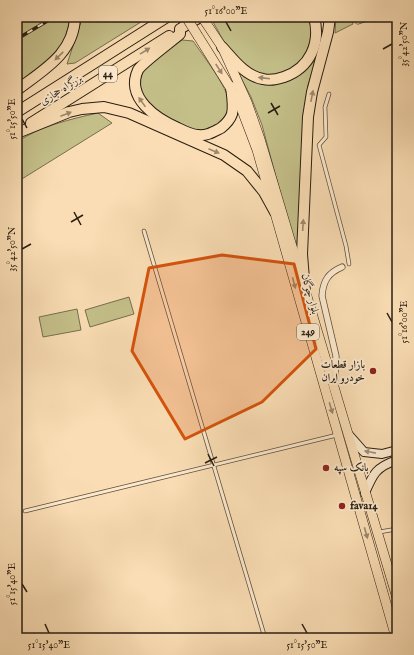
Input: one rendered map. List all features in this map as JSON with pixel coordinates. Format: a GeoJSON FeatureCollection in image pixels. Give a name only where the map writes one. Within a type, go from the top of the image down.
{"type":"FeatureCollection","features":[{"type":"Feature","properties":{"kind":"highway","name":"بزرگراه حجازی"},"geometry":{"type":"LineString","coordinates":[[17,112],[167,17]]}},
{"type":"Feature","properties":{"kind":"highway","name":"بزرگراه حجازی"},"geometry":{"type":"LineString","coordinates":[[17,132],[201,17]]}},
{"type":"Feature","properties":{"kind":"highway"},"geometry":{"type":"LineString","coordinates":[[222,48],[251,75],[263,79],[277,79],[302,67],[311,55],[315,45],[317,32],[314,17]]}},
{"type":"Feature","properties":{"kind":"highway"},"geometry":{"type":"LineString","coordinates":[[305,292],[302,254],[308,117],[312,92],[328,32],[330,17]]}},
{"type":"Feature","properties":{"kind":"highway"},"geometry":{"type":"LineString","coordinates":[[17,90],[64,52],[70,39],[75,19]]}},
{"type":"Feature","properties":{"kind":"highway"},"geometry":{"type":"LineString","coordinates":[[180,29],[180,34],[143,64],[139,69],[136,80],[136,88],[142,103],[149,110],[169,124],[198,135],[210,134],[224,126],[229,121],[232,113],[231,86]]}},
{"type":"Feature","properties":{"kind":"highway"},"geometry":{"type":"LineString","coordinates":[[17,132],[69,112],[93,107],[104,106],[129,113],[224,155],[247,171],[264,192],[275,212]]}},
{"type":"Feature","properties":{"kind":"main road","name":"بلوار چوگان"},"geometry":{"type":"LineString","coordinates":[[186,17],[231,86],[248,124],[275,212],[305,324],[339,435],[396,638]]}},
{"type":"Feature","properties":{"kind":"main road","name":"بلوار چوگان"},"geometry":{"type":"LineString","coordinates":[[201,17],[222,48],[247,102],[260,139],[397,598]]}},
{"type":"Feature","properties":{"kind":"main road"},"geometry":{"type":"LineString","coordinates":[[349,435],[364,452],[382,454],[397,450]]}},
{"type":"Feature","properties":{"kind":"main road"},"geometry":{"type":"LineString","coordinates":[[365,493],[375,471],[397,460]]}},
{"type":"Feature","properties":{"kind":"street"},"geometry":{"type":"LineString","coordinates":[[357,19],[370,17]]}},
{"type":"Feature","properties":{"kind":"street"},"geometry":{"type":"LineString","coordinates":[[334,388],[336,356],[322,296],[323,285],[327,277],[336,269],[342,267]]}},
{"type":"Feature","properties":{"kind":"lane"},"geometry":{"type":"LineString","coordinates":[[329,94],[325,107],[326,137],[319,145],[346,246],[349,264]]}},
{"type":"Feature","properties":{"kind":"lane"},"geometry":{"type":"LineString","coordinates":[[144,230],[265,638]]}},
{"type":"Feature","properties":{"kind":"lane"},"geometry":{"type":"LineString","coordinates":[[25,510],[339,435]]}},
{"type":"Feature","properties":{"kind":"lane"},"geometry":{"type":"LineString","coordinates":[[377,533],[397,529]]}},
{"type":"Feature","properties":{"kind":"highlighted area"},"geometry":{"type":"Polygon","coordinates":[[[222,255],[294,264],[316,349],[262,402],[185,439],[132,351],[149,268],[222,255]]]}},
{"type":"Feature","properties":{"kind":"shaded area"},"geometry":{"type":"Polygon","coordinates":[[[17,17],[70,17],[64,41],[52,57],[45,64],[17,84],[17,17]]]}},
{"type":"Feature","properties":{"kind":"shaded area"},"geometry":{"type":"Polygon","coordinates":[[[84,17],[149,17],[75,63],[67,64],[82,19],[84,17]]]}},
{"type":"Feature","properties":{"kind":"shaded area"},"geometry":{"type":"Polygon","coordinates":[[[215,17],[311,17],[312,35],[309,49],[303,59],[291,69],[276,74],[261,74],[240,61],[229,49],[212,20],[215,17]]]}},
{"type":"Feature","properties":{"kind":"shaded area"},"geometry":{"type":"Polygon","coordinates":[[[336,17],[351,17],[353,24],[335,33],[336,17]]]}},
{"type":"Feature","properties":{"kind":"shaded area"},"geometry":{"type":"Polygon","coordinates":[[[182,40],[193,41],[214,71],[228,96],[229,105],[226,114],[216,126],[205,131],[194,131],[188,129],[159,112],[143,98],[137,84],[146,66],[182,40]]]}},
{"type":"Feature","properties":{"kind":"shaded area"},"geometry":{"type":"Polygon","coordinates":[[[317,58],[308,85],[303,127],[300,217],[296,251],[262,125],[251,97],[238,72],[290,80],[304,72],[317,58]]]}},
{"type":"Feature","properties":{"kind":"shaded area"},"geometry":{"type":"Polygon","coordinates":[[[98,113],[112,123],[17,182],[17,142],[46,127],[98,113]]]}},
{"type":"Feature","properties":{"kind":"shaded area"},"geometry":{"type":"Polygon","coordinates":[[[129,297],[134,314],[90,327],[85,310],[129,297]]]}},
{"type":"Feature","properties":{"kind":"shaded area"},"geometry":{"type":"Polygon","coordinates":[[[77,309],[81,330],[43,337],[39,317],[77,309]]]}},
{"type":"Feature","properties":{"kind":"railway"},"geometry":{"type":"LineString","coordinates":[[17,39],[54,17]]}},
{"type":"Feature","properties":{"kind":"place","name":"بازار قطعات خودرو ایران"},"geometry":{"type":"Point","coordinates":[373,371]}},
{"type":"Feature","properties":{"kind":"place","name":"بانک سپه"},"geometry":{"type":"Point","coordinates":[326,468]}},
{"type":"Feature","properties":{"kind":"place","name":"fava14"},"geometry":{"type":"Point","coordinates":[342,506]}}]}
